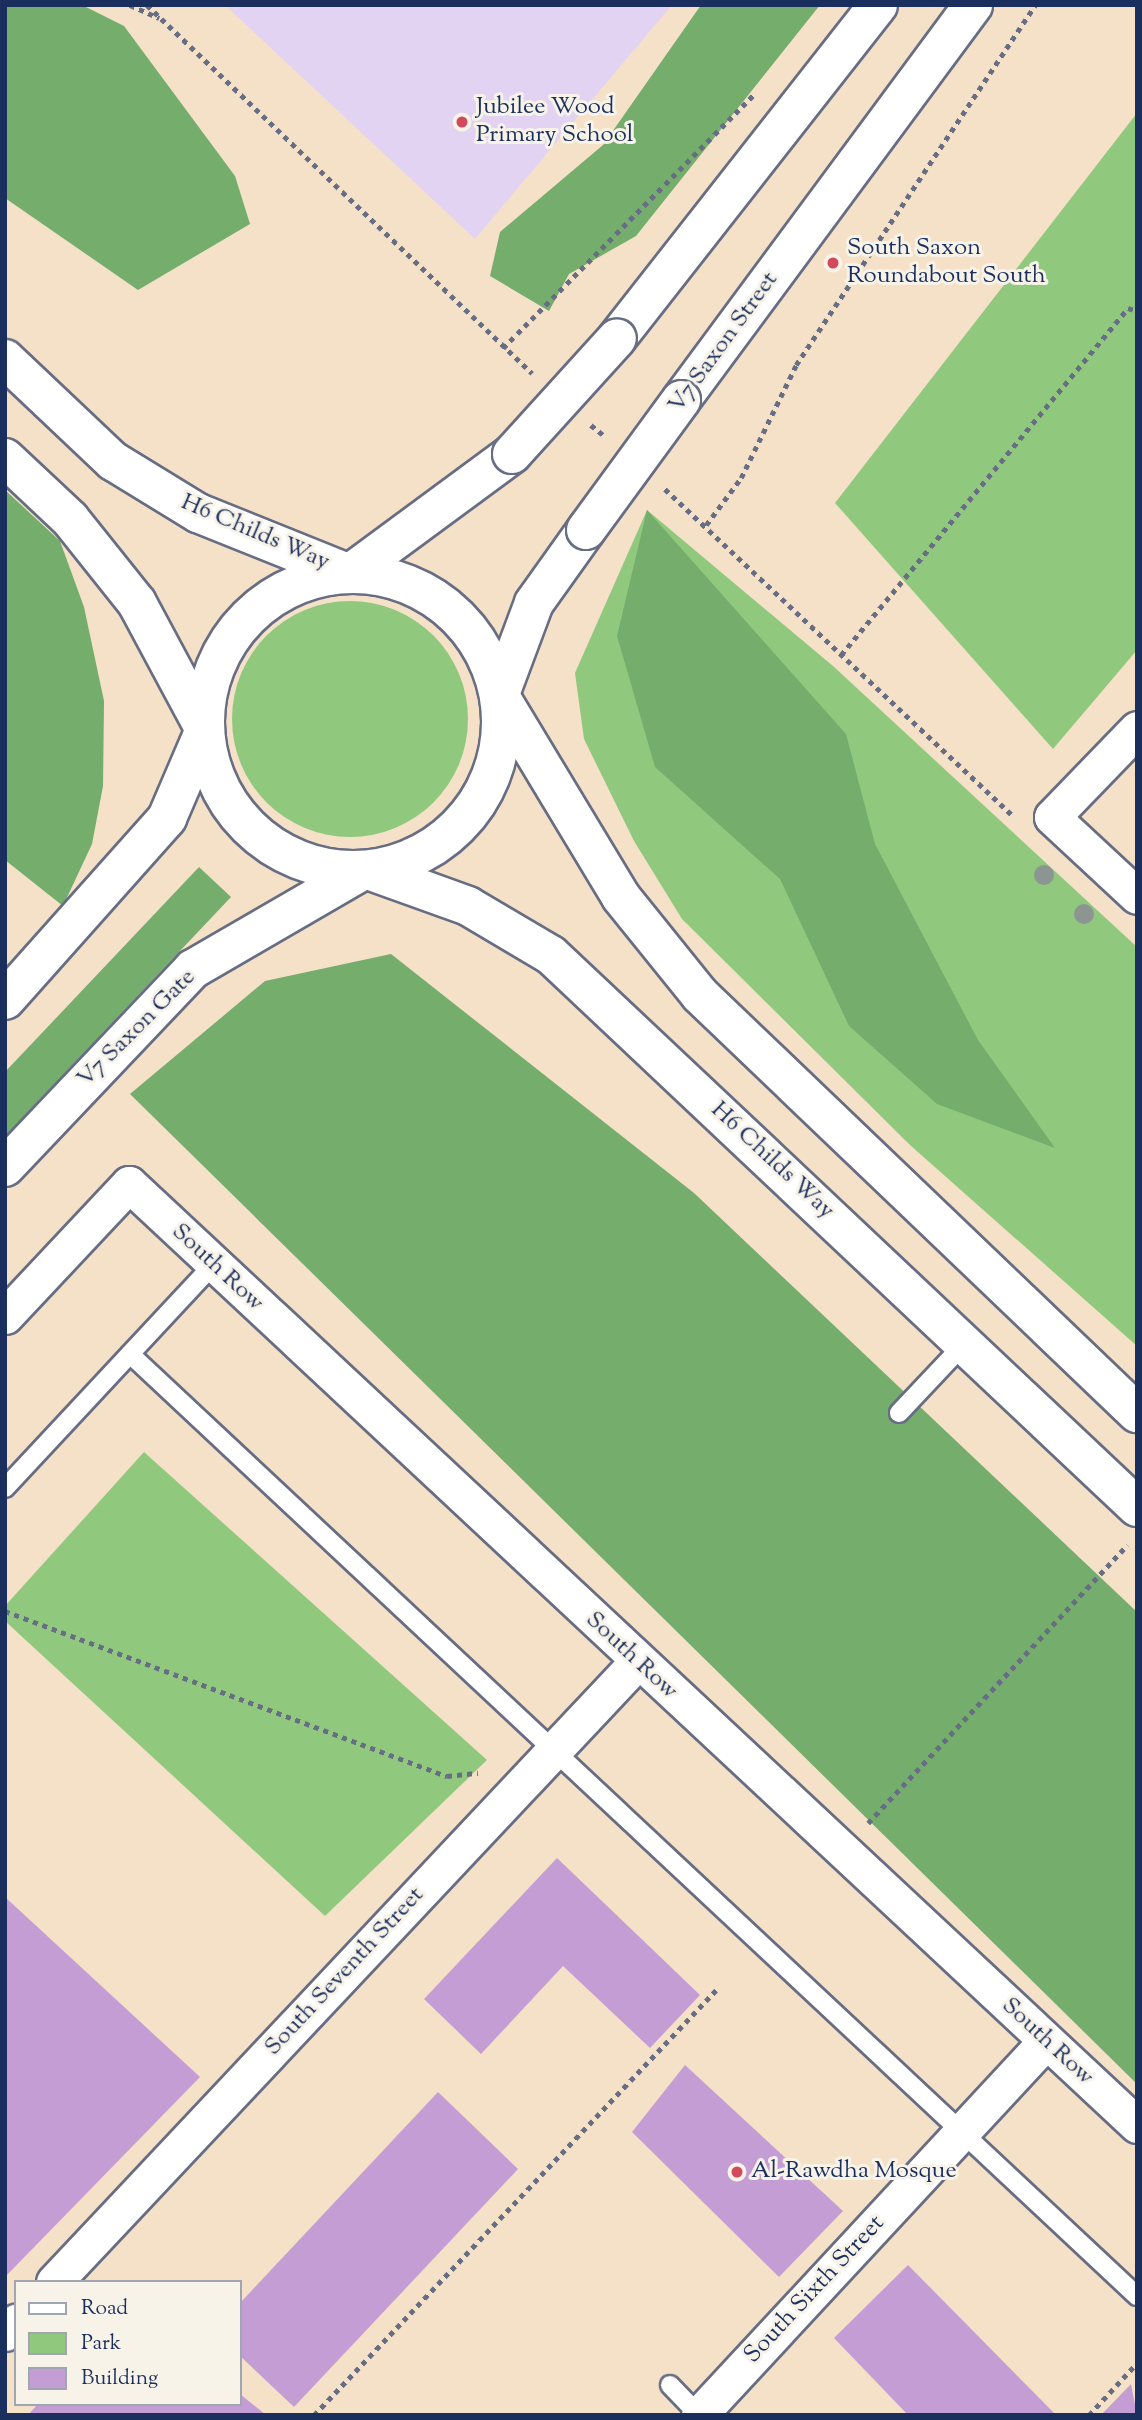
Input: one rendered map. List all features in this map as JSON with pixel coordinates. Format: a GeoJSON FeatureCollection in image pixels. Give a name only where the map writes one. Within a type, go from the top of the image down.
{"type":"FeatureCollection","features":[{"type":"Feature","properties":{"kind":"street"},"geometry":{"type":"LineString","coordinates":[[349,572],[512,454],[617,338],[878,5]]}},
{"type":"Feature","properties":{"kind":"street","name":"V7 Saxon Street"},"geometry":{"type":"LineString","coordinates":[[500,696],[534,603],[972,5]]}},
{"type":"Feature","properties":{"kind":"street","name":"H6 Childs Way"},"geometry":{"type":"LineString","coordinates":[[5,359],[113,461],[198,513],[349,572]]}},
{"type":"Feature","properties":{"kind":"street"},"geometry":{"type":"LineString","coordinates":[[5,458],[70,519],[137,603],[203,730],[219,789],[253,835],[303,863],[365,871],[417,858],[456,830],[485,792],[500,746],[500,696]]}},
{"type":"Feature","properties":{"kind":"street"},"geometry":{"type":"LineString","coordinates":[[5,1000],[167,818],[203,730],[212,669],[242,620],[289,586],[349,572],[403,581],[449,606],[482,646],[500,696],[621,897],[700,995],[1137,1413]]}},
{"type":"Feature","properties":{"kind":"street"},"geometry":{"type":"LineString","coordinates":[[1137,729],[1038,822],[1137,896]]}},
{"type":"Feature","properties":{"kind":"street","name":"H6 Childs Way"},"geometry":{"type":"LineString","coordinates":[[365,871],[468,906],[551,955],[1137,1507]]}},
{"type":"Feature","properties":{"kind":"street","name":"V7 Saxon Gate"},"geometry":{"type":"LineString","coordinates":[[5,1167],[193,969],[365,871]]}},
{"type":"Feature","properties":{"kind":"street","name":"South Row"},"geometry":{"type":"LineString","coordinates":[[5,1316],[129,1184],[637,1662],[1137,2125]]}},
{"type":"Feature","properties":{"kind":"street","name":"South Seventh Street"},"geometry":{"type":"LineString","coordinates":[[56,2280],[637,1662]]}},
{"type":"Feature","properties":{"kind":"street","name":"South Sixth Street"},"geometry":{"type":"LineString","coordinates":[[704,2413],[1046,2041]]}},
{"type":"Feature","properties":{"kind":"lane"},"geometry":{"type":"LineString","coordinates":[[5,1488],[213,1265]]}},
{"type":"Feature","properties":{"kind":"lane"},"geometry":{"type":"LineString","coordinates":[[899,1413],[964,1344]]}},
{"type":"Feature","properties":{"kind":"lane"},"geometry":{"type":"LineString","coordinates":[[130,1354],[1137,2296]]}},
{"type":"Feature","properties":{"kind":"lane"},"geometry":{"type":"LineString","coordinates":[[670,2385],[704,2413]]}},
{"type":"Feature","properties":{"kind":"path"},"geometry":{"type":"LineString","coordinates":[[130,5],[163,20]]}},
{"type":"Feature","properties":{"kind":"path"},"geometry":{"type":"LineString","coordinates":[[147,5],[503,348],[544,384]]}},
{"type":"Feature","properties":{"kind":"path"},"geometry":{"type":"LineString","coordinates":[[706,525],[741,478],[796,365],[1035,5]]}},
{"type":"Feature","properties":{"kind":"path"},"geometry":{"type":"LineString","coordinates":[[503,348],[763,86]]}},
{"type":"Feature","properties":{"kind":"path"},"geometry":{"type":"LineString","coordinates":[[841,655],[1128,308],[1137,311]]}},
{"type":"Feature","properties":{"kind":"path"},"geometry":{"type":"LineString","coordinates":[[584,419],[615,445]]}},
{"type":"Feature","properties":{"kind":"path"},"geometry":{"type":"LineString","coordinates":[[655,481],[706,525],[841,655],[1038,822]]}},
{"type":"Feature","properties":{"kind":"path"},"geometry":{"type":"LineString","coordinates":[[841,1852],[1137,1534]]}},
{"type":"Feature","properties":{"kind":"path"},"geometry":{"type":"LineString","coordinates":[[5,1611],[447,1776],[484,1772]]}},
{"type":"Feature","properties":{"kind":"path"},"geometry":{"type":"LineString","coordinates":[[314,2415],[716,1990]]}},
{"type":"Feature","properties":{"kind":"path"},"geometry":{"type":"LineString","coordinates":[[1089,2415],[1137,2363]]}},
{"type":"Feature","properties":{"kind":"shaded area","name":"Jubilee Wood Primary School"},"geometry":{"type":"Polygon","coordinates":[[[225,5],[672,5],[475,239],[225,5]]]}},
{"type":"Feature","properties":{"kind":"green space"},"geometry":{"type":"Polygon","coordinates":[[[5,5],[82,5],[124,26],[235,176],[250,224],[138,290],[5,198],[5,5]]]}},
{"type":"Feature","properties":{"kind":"green space"},"geometry":{"type":"Polygon","coordinates":[[[701,5],[820,5],[636,236],[569,274],[549,311],[490,276],[500,232],[603,145],[701,5]]]}},
{"type":"Feature","properties":{"kind":"green space"},"geometry":{"type":"Polygon","coordinates":[[[1137,113],[1137,650],[1053,749],[835,503],[1137,113]]]}},
{"type":"Feature","properties":{"kind":"green space"},"geometry":{"type":"Polygon","coordinates":[[[5,490],[60,541],[84,607],[104,701],[103,786],[92,844],[63,906],[5,860],[5,490]]]}},
{"type":"Feature","properties":{"kind":"green space"},"geometry":{"type":"Polygon","coordinates":[[[647,510],[833,666],[1137,947],[1137,1346],[910,1145],[682,919],[634,841],[584,739],[575,673],[647,510]]]}},
{"type":"Feature","properties":{"kind":"green space"},"geometry":{"type":"Polygon","coordinates":[[[647,510],[846,734],[875,844],[978,1040],[1055,1148],[937,1104],[849,1026],[780,879],[655,767],[617,636],[647,510]]]}},
{"type":"Feature","properties":{"kind":"green space"},"geometry":{"type":"Polygon","coordinates":[[[350,601],[373,603],[406,615],[425,628],[441,644],[454,663],[463,685],[468,719],[466,742],[454,775],[441,794],[425,810],[406,823],[384,832],[350,837],[327,835],[294,823],[275,810],[259,794],[246,775],[237,753],[232,719],[234,696],[246,663],[259,644],[275,628],[294,615],[316,606],[350,601]]]}},
{"type":"Feature","properties":{"kind":"green space"},"geometry":{"type":"Polygon","coordinates":[[[199,867],[231,897],[5,1136],[5,1072],[199,867]]]}},
{"type":"Feature","properties":{"kind":"green space"},"geometry":{"type":"Polygon","coordinates":[[[391,954],[694,1193],[1137,1612],[1137,2084],[130,1094],[265,981],[391,954]]]}},
{"type":"Feature","properties":{"kind":"green space"},"geometry":{"type":"Polygon","coordinates":[[[144,1452],[487,1760],[325,1916],[5,1621],[5,1606],[144,1452]]]}},
{"type":"Feature","properties":{"kind":"building"},"geometry":{"type":"Polygon","coordinates":[[[557,1858],[700,1995],[650,2048],[563,1966],[481,2054],[424,1999],[557,1858]]]}},
{"type":"Feature","properties":{"kind":"building"},"geometry":{"type":"Polygon","coordinates":[[[5,1897],[200,2077],[5,2277],[5,1897]]]}},
{"type":"Feature","properties":{"kind":"building","name":"Al-Rawdha Mosque"},"geometry":{"type":"Polygon","coordinates":[[[685,2065],[843,2211],[779,2277],[632,2132],[685,2065]]]}},
{"type":"Feature","properties":{"kind":"building"},"geometry":{"type":"Polygon","coordinates":[[[438,2092],[518,2169],[294,2407],[242,2358],[242,2301],[438,2092]]]}},
{"type":"Feature","properties":{"kind":"building"},"geometry":{"type":"Polygon","coordinates":[[[908,2265],[1056,2415],[908,2415],[834,2338],[908,2265]]]}},
{"type":"Feature","properties":{"kind":"building"},"geometry":{"type":"Polygon","coordinates":[[[1131,2384],[1137,2415],[1101,2415],[1131,2384]]]}},
{"type":"Feature","properties":{"kind":"building"},"geometry":{"type":"Polygon","coordinates":[[[242,2396],[266,2415],[28,2415],[36,2406],[242,2406],[242,2396]]]}},
{"type":"Feature","properties":{"kind":"place","name":"Jubilee Wood Primary School"},"geometry":{"type":"Point","coordinates":[462,122]}},
{"type":"Feature","properties":{"kind":"place","name":"South Saxon Roundabout South"},"geometry":{"type":"Point","coordinates":[833,263]}},
{"type":"Feature","properties":{"kind":"place","name":"Al-Rawdha Mosque"},"geometry":{"type":"Point","coordinates":[737,2172]}}]}
